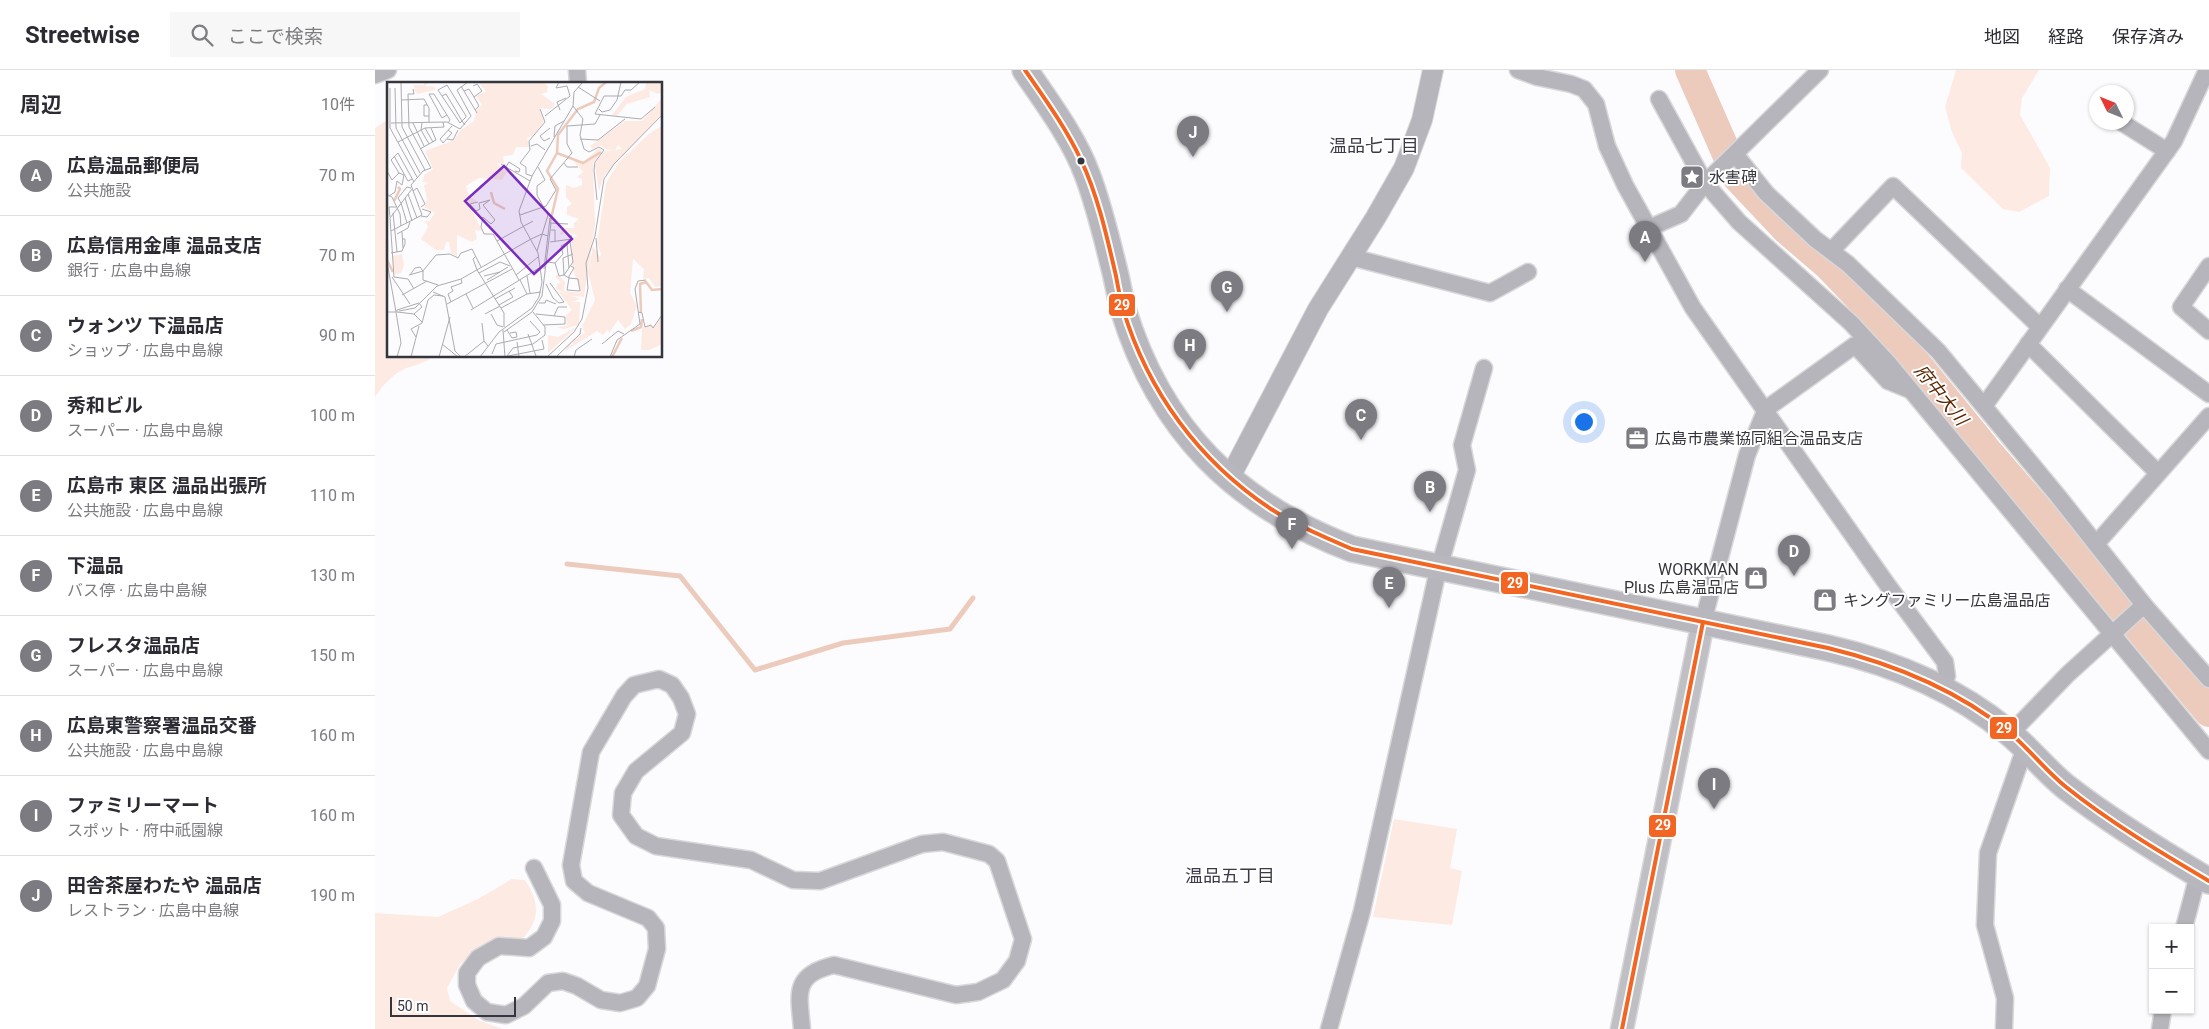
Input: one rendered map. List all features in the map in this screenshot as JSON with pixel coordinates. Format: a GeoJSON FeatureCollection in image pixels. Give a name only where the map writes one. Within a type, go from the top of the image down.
{"type":"FeatureCollection","features":[{"type":"Feature","properties":{"kind":"main road"},"geometry":{"type":"LineString","coordinates":[[1025,70],[1058,117],[1087,172],[1133,340],[1147,372],[1183,430],[1229,479],[1259,502],[1288,521],[1352,549],[1862,656],[1895,667],[1943,689],[1989,717],[2065,785],[2095,808],[2204,878]]}},
{"type":"Feature","properties":{"kind":"main road"},"geometry":{"type":"LineString","coordinates":[[1622,1029],[1677,744],[1703,622]]}},
{"type":"Feature","properties":{"kind":"street"},"geometry":{"type":"LineString","coordinates":[[375,75],[388,70]]}},
{"type":"Feature","properties":{"kind":"street"},"geometry":{"type":"LineString","coordinates":[[1229,479],[1318,309],[1404,168],[1422,120],[1433,70]]}},
{"type":"Feature","properties":{"kind":"street"},"geometry":{"type":"LineString","coordinates":[[1518,70],[1537,77],[1585,89],[1597,104],[1607,146],[1625,185],[1693,308],[1766,409],[1889,587],[1945,662],[1947,676],[1943,689]]}},
{"type":"Feature","properties":{"kind":"street"},"geometry":{"type":"LineString","coordinates":[[1649,228],[1681,214],[1705,183],[1820,70]]}},
{"type":"Feature","properties":{"kind":"street"},"geometry":{"type":"LineString","coordinates":[[1984,406],[2167,152],[2207,70]]}},
{"type":"Feature","properties":{"kind":"street"},"geometry":{"type":"LineString","coordinates":[[1659,99],[1705,183],[1739,222],[1851,323],[1912,391],[2209,752]]}},
{"type":"Feature","properties":{"kind":"street"},"geometry":{"type":"LineString","coordinates":[[2133,130],[2167,152]]}},
{"type":"Feature","properties":{"kind":"street"},"geometry":{"type":"LineString","coordinates":[[1735,154],[1766,192],[1815,239],[1848,264],[1938,351],[2144,605],[2209,679]]}},
{"type":"Feature","properties":{"kind":"street"},"geometry":{"type":"LineString","coordinates":[[1831,251],[1893,186],[2040,327]]}},
{"type":"Feature","properties":{"kind":"street"},"geometry":{"type":"LineString","coordinates":[[1351,257],[1490,293],[1528,272]]}},
{"type":"Feature","properties":{"kind":"street"},"geometry":{"type":"LineString","coordinates":[[2209,266],[2181,307],[2209,330]]}},
{"type":"Feature","properties":{"kind":"street"},"geometry":{"type":"LineString","coordinates":[[2067,289],[2209,394]]}},
{"type":"Feature","properties":{"kind":"street"},"geometry":{"type":"LineString","coordinates":[[2028,344],[2158,473]]}},
{"type":"Feature","properties":{"kind":"street"},"geometry":{"type":"LineString","coordinates":[[1703,622],[1747,455],[1766,409],[1855,345],[1888,381],[1912,391]]}},
{"type":"Feature","properties":{"kind":"street"},"geometry":{"type":"LineString","coordinates":[[1329,1029],[1363,911],[1440,567],[1467,470],[1462,445],[1484,368]]}},
{"type":"Feature","properties":{"kind":"street"},"geometry":{"type":"LineString","coordinates":[[2096,544],[2209,416]]}},
{"type":"Feature","properties":{"kind":"street"},"geometry":{"type":"LineString","coordinates":[[2010,734],[2068,674],[2144,605]]}},
{"type":"Feature","properties":{"kind":"street"},"geometry":{"type":"LineString","coordinates":[[534,868],[552,905],[552,921],[544,937],[529,948],[499,946],[478,958],[467,973],[467,985],[474,1001],[487,1012],[506,1015],[524,1006],[548,983],[563,981],[577,986],[601,1000],[620,1003],[637,998],[647,986],[657,949],[656,928],[648,918],[588,893],[574,880],[571,865],[591,752],[624,696],[634,685],[659,679],[672,685],[681,698],[687,714],[682,733],[637,771],[623,794],[621,815],[636,836],[656,846],[751,860],[793,880],[820,881],[922,844],[943,842],[989,854],[997,861],[1023,939],[1017,961],[1003,980],[978,992],[956,995],[834,965],[818,969],[805,979],[798,991],[802,1029]]}},
{"type":"Feature","properties":{"kind":"street"},"geometry":{"type":"LineString","coordinates":[[2004,1029],[2005,998],[1985,926],[1988,853],[2021,759],[2028,752]]}},
{"type":"Feature","properties":{"kind":"street"},"geometry":{"type":"LineString","coordinates":[[2186,924],[2204,878]]}},
{"type":"Feature","properties":{"kind":"street"},"geometry":{"type":"LineString","coordinates":[[2160,1029],[2162,1014]]}},
{"type":"Feature","properties":{"kind":"shaded area"},"geometry":{"type":"Polygon","coordinates":[[[1956,70],[2039,70],[2022,98],[2020,115],[2050,168],[2049,196],[2019,212],[2003,209],[1961,168],[1962,153],[1952,132],[1945,107],[1956,70]]]}},
{"type":"Feature","properties":{"kind":"shaded area"},"geometry":{"type":"Polygon","coordinates":[[[387,120],[387,358],[431,358],[396,374],[375,397],[375,128],[387,120]]]}},
{"type":"Feature","properties":{"kind":"shaded area"},"geometry":{"type":"Polygon","coordinates":[[[1394,819],[1457,829],[1450,868],[1462,871],[1452,925],[1373,917],[1394,819]]]}},
{"type":"Feature","properties":{"kind":"shaded area"},"geometry":{"type":"Polygon","coordinates":[[[512,879],[525,880],[533,895],[536,910],[533,924],[529,931],[523,938],[491,940],[460,964],[447,988],[450,1001],[480,1021],[503,1029],[375,1029],[375,913],[438,917],[478,899],[512,879]]]}},
{"type":"Feature","properties":{"kind":"waterway","name":"府中大川"},"geometry":{"type":"LineString","coordinates":[[1690,70],[1737,177],[1786,229],[1828,265],[1880,319],[1987,451],[2209,712]]}},
{"type":"Feature","properties":{"kind":"waterway"},"geometry":{"type":"LineString","coordinates":[[567,564],[680,576],[755,670],[843,643],[950,629],[973,598]]}},
{"type":"Feature","properties":{"kind":"transit line","name":"29"},"geometry":{"type":"LineString","coordinates":[[1025,70],[1062,125],[1087,174],[1097,202],[1123,309],[1147,369],[1162,396],[1179,422],[1199,447],[1245,490],[1271,509],[1300,526],[1352,549],[1828,648],[1853,654],[1900,670],[1946,691],[1989,717],[2009,732],[2059,781],[2100,813],[2209,881]]}},
{"type":"Feature","properties":{"kind":"transit line","name":"29"},"geometry":{"type":"LineString","coordinates":[[1622,1029],[1703,622]]}},
{"type":"Feature","properties":{"kind":"place","name":"田舎茶屋わたや 温品店"},"geometry":{"type":"Point","coordinates":[1193,157]}},
{"type":"Feature","properties":{"kind":"place","name":"水害碑"},"geometry":{"type":"Point","coordinates":[1692,177]}},
{"type":"Feature","properties":{"kind":"place","name":"広島温品郵便局"},"geometry":{"type":"Point","coordinates":[1645,262]}},
{"type":"Feature","properties":{"kind":"place","name":"フレスタ温品店"},"geometry":{"type":"Point","coordinates":[1227,312]}},
{"type":"Feature","properties":{"kind":"place","name":"広島東警察署温品交番"},"geometry":{"type":"Point","coordinates":[1190,370]}},
{"type":"Feature","properties":{"kind":"place","name":"広島市農業協同組合温品支店"},"geometry":{"type":"Point","coordinates":[1637,438]}},
{"type":"Feature","properties":{"kind":"place","name":"ウォンツ 下温品店"},"geometry":{"type":"Point","coordinates":[1361,440]}},
{"type":"Feature","properties":{"kind":"place","name":"広島信用金庫 温品支店"},"geometry":{"type":"Point","coordinates":[1430,512]}},
{"type":"Feature","properties":{"kind":"place","name":"下温品"},"geometry":{"type":"Point","coordinates":[1292,549]}},
{"type":"Feature","properties":{"kind":"place","name":"秀和ビル"},"geometry":{"type":"Point","coordinates":[1794,576]}},
{"type":"Feature","properties":{"kind":"place","name":"WORKMAN Plus 広島温品店"},"geometry":{"type":"Point","coordinates":[1756,578]}},
{"type":"Feature","properties":{"kind":"place","name":"キングファミリー広島温品店"},"geometry":{"type":"Point","coordinates":[1825,600]}},
{"type":"Feature","properties":{"kind":"place","name":"広島市 東区 温品出張所"},"geometry":{"type":"Point","coordinates":[1389,608]}},
{"type":"Feature","properties":{"kind":"place","name":"ファミリーマート"},"geometry":{"type":"Point","coordinates":[1714,809]}},
{"type":"Feature","properties":{"kind":"district","name":"温品七丁目"},"geometry":{"type":"Point","coordinates":[1374,146]}},
{"type":"Feature","properties":{"kind":"district","name":"温品五丁目"},"geometry":{"type":"Point","coordinates":[1230,876]}}]}
